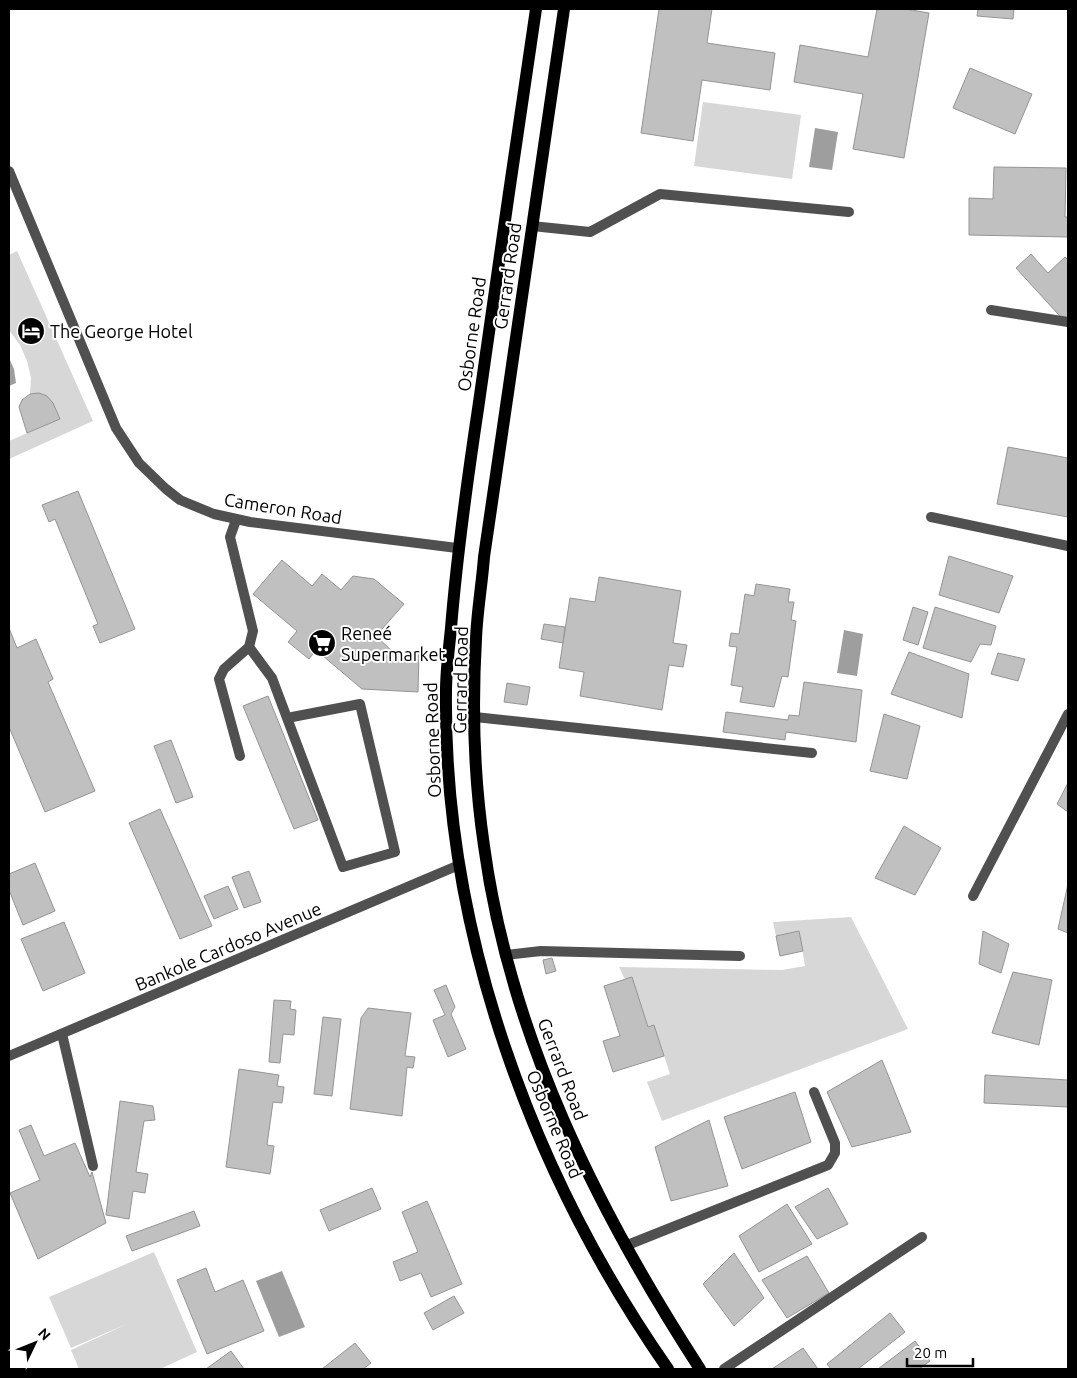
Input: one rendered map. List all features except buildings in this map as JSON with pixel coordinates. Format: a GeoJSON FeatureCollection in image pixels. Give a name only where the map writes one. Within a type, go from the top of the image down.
{"type":"FeatureCollection","features":[{"type":"Feature","properties":{"kind":"main road","name":"Osborne Road"},"geometry":{"type":"LineString","coordinates":[[536,9],[458,548],[446,690],[449,781],[459,865],[472,930],[489,993],[514,1072],[543,1145],[596,1250],[668,1369]]}},
{"type":"Feature","properties":{"kind":"main road","name":"Gerrard Road"},"geometry":{"type":"LineString","coordinates":[[564,9],[484,557],[476,638],[475,717],[477,782],[484,846],[505,954],[530,1034],[552,1095],[582,1164],[625,1246],[700,1369]]}},
{"type":"Feature","properties":{"kind":"street","name":"Cameron Road"},"geometry":{"type":"LineString","coordinates":[[9,171],[107,410],[127,447],[152,477],[180,500],[214,514],[236,520],[458,548]]}},
{"type":"Feature","properties":{"kind":"street"},"geometry":{"type":"LineString","coordinates":[[532,226],[590,232],[660,194],[848,212]]}},
{"type":"Feature","properties":{"kind":"street"},"geometry":{"type":"LineString","coordinates":[[991,310],[1068,322]]}},
{"type":"Feature","properties":{"kind":"street"},"geometry":{"type":"LineString","coordinates":[[931,517],[1068,546]]}},
{"type":"Feature","properties":{"kind":"street"},"geometry":{"type":"LineString","coordinates":[[236,520],[230,537],[253,631],[249,647],[224,669],[219,679],[240,756]]}},
{"type":"Feature","properties":{"kind":"street"},"geometry":{"type":"LineString","coordinates":[[249,647],[272,678],[287,718],[343,866],[395,852],[360,704],[287,718]]}},
{"type":"Feature","properties":{"kind":"street"},"geometry":{"type":"LineString","coordinates":[[973,896],[1068,714]]}},
{"type":"Feature","properties":{"kind":"street"},"geometry":{"type":"LineString","coordinates":[[475,717],[812,753]]}},
{"type":"Feature","properties":{"kind":"street","name":"Bankole Cardoso Avenue"},"geometry":{"type":"LineString","coordinates":[[9,1056],[459,865]]}},
{"type":"Feature","properties":{"kind":"street"},"geometry":{"type":"LineString","coordinates":[[505,954],[541,950],[740,956]]}},
{"type":"Feature","properties":{"kind":"street"},"geometry":{"type":"LineString","coordinates":[[62,1034],[93,1166]]}},
{"type":"Feature","properties":{"kind":"street"},"geometry":{"type":"LineString","coordinates":[[625,1246],[828,1165],[835,1153],[835,1143],[814,1092]]}},
{"type":"Feature","properties":{"kind":"street"},"geometry":{"type":"LineString","coordinates":[[724,1369],[922,1237]]}},
{"type":"Feature","properties":{"kind":"shaded area"},"geometry":{"type":"Polygon","coordinates":[[[703,102],[801,115],[792,179],[694,166],[703,102]]]}},
{"type":"Feature","properties":{"kind":"shaded area"},"geometry":{"type":"Polygon","coordinates":[[[815,128],[838,132],[832,170],[809,167],[815,128]]]}},
{"type":"Feature","properties":{"kind":"shaded area","name":"The George Hotel"},"geometry":{"type":"Polygon","coordinates":[[[17,251],[93,421],[9,459],[9,441],[60,419],[50,400],[42,395],[30,394],[31,378],[27,361],[20,345],[9,330],[9,255],[17,251]]]}},
{"type":"Feature","properties":{"kind":"shaded area"},"geometry":{"type":"Polygon","coordinates":[[[9,358],[14,369],[16,383],[9,386],[9,358]]]}},
{"type":"Feature","properties":{"kind":"shaded area"},"geometry":{"type":"Polygon","coordinates":[[[844,630],[863,634],[857,676],[837,673],[844,630]]]}},
{"type":"Feature","properties":{"kind":"shaded area"},"geometry":{"type":"Polygon","coordinates":[[[851,917],[908,1029],[662,1121],[647,1082],[670,1074],[654,1025],[648,1027],[619,967],[782,970],[805,966],[799,931],[776,936],[773,922],[851,917]]]}},
{"type":"Feature","properties":{"kind":"shaded area"},"geometry":{"type":"Polygon","coordinates":[[[154,1252],[197,1352],[160,1369],[79,1369],[71,1350],[127,1324],[71,1348],[49,1297],[154,1252]]]}},
{"type":"Feature","properties":{"kind":"shaded area"},"geometry":{"type":"Polygon","coordinates":[[[282,1271],[305,1327],[279,1337],[256,1281],[282,1271]]]}},
{"type":"Feature","properties":{"kind":"place","name":"The George Hotel"},"geometry":{"type":"Point","coordinates":[31,331]}},
{"type":"Feature","properties":{"kind":"place","name":"Reneé Supermarket"},"geometry":{"type":"Point","coordinates":[322,643]}}]}
